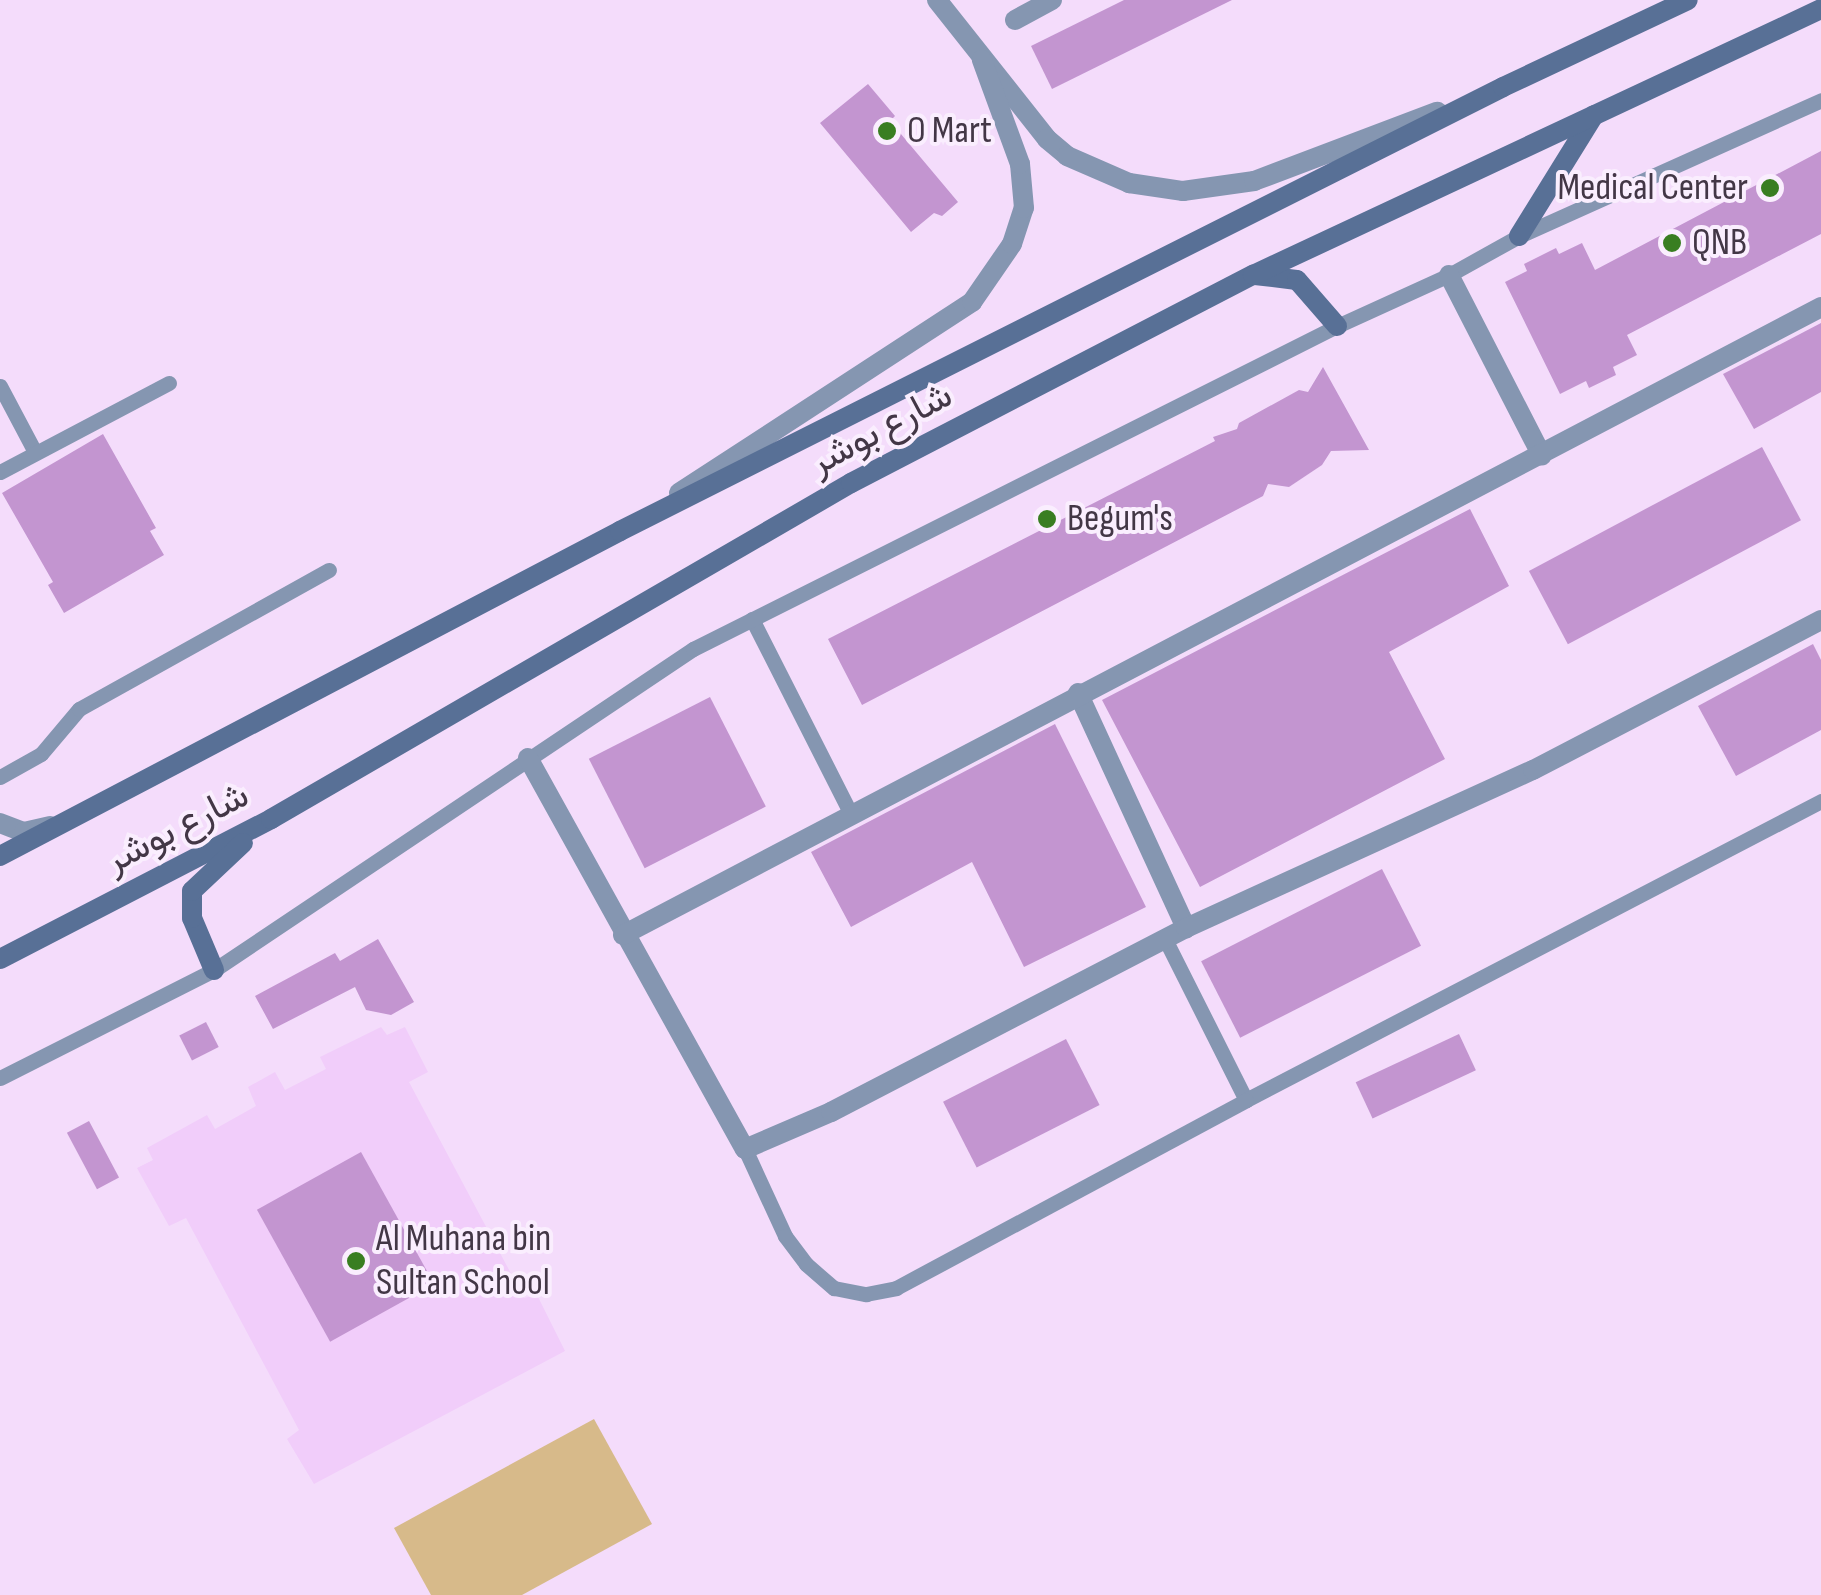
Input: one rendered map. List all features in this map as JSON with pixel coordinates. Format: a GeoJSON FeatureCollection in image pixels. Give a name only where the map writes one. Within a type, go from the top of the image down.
{"type":"FeatureCollection","features":[{"type":"Feature","properties":{"kind":"main road","name":"شارع بوشر"},"geometry":{"type":"LineString","coordinates":[[0,856],[620,532],[1503,88],[1688,0]]}},
{"type":"Feature","properties":{"kind":"main road","name":"شارع بوشر"},"geometry":{"type":"LineString","coordinates":[[0,959],[271,819],[851,483],[1254,275],[1598,110],[1821,9]]}},
{"type":"Feature","properties":{"kind":"main road"},"geometry":{"type":"LineString","coordinates":[[1518,236],[1598,110]]}},
{"type":"Feature","properties":{"kind":"main road"},"geometry":{"type":"LineString","coordinates":[[1254,275],[1273,274],[1297,280],[1337,326]]}},
{"type":"Feature","properties":{"kind":"main road"},"geometry":{"type":"LineString","coordinates":[[214,970],[192,918],[192,890],[271,819]]}},
{"type":"Feature","properties":{"kind":"street"},"geometry":{"type":"LineString","coordinates":[[938,0],[1047,139],[1068,156],[1129,183],[1183,191],[1254,181],[1503,88]]}},
{"type":"Feature","properties":{"kind":"street"},"geometry":{"type":"LineString","coordinates":[[1015,20],[1052,0]]}},
{"type":"Feature","properties":{"kind":"street"},"geometry":{"type":"LineString","coordinates":[[620,532],[972,302],[1012,244],[1024,208],[1020,164],[982,60]]}},
{"type":"Feature","properties":{"kind":"street"},"geometry":{"type":"LineString","coordinates":[[1449,275],[1542,456]]}},
{"type":"Feature","properties":{"kind":"street"},"geometry":{"type":"LineString","coordinates":[[624,935],[1078,693],[1542,456],[1821,307]]}},
{"type":"Feature","properties":{"kind":"street"},"geometry":{"type":"LineString","coordinates":[[528,758],[745,1150],[831,1112],[1186,928],[1533,770],[1821,620]]}},
{"type":"Feature","properties":{"kind":"street"},"geometry":{"type":"LineString","coordinates":[[1078,693],[1186,928]]}},
{"type":"Feature","properties":{"kind":"street"},"geometry":{"type":"LineString","coordinates":[[0,823],[24,832],[62,824]]}},
{"type":"Feature","properties":{"kind":"lane"},"geometry":{"type":"LineString","coordinates":[[0,1078],[214,970],[693,649],[1337,326],[1449,275],[1518,236],[1821,100]]}},
{"type":"Feature","properties":{"kind":"lane"},"geometry":{"type":"LineString","coordinates":[[0,472],[169,384]]}},
{"type":"Feature","properties":{"kind":"lane"},"geometry":{"type":"LineString","coordinates":[[0,386],[34,452]]}},
{"type":"Feature","properties":{"kind":"lane"},"geometry":{"type":"LineString","coordinates":[[0,777],[41,754],[79,709],[329,570]]}},
{"type":"Feature","properties":{"kind":"lane"},"geometry":{"type":"LineString","coordinates":[[752,620],[852,814]]}},
{"type":"Feature","properties":{"kind":"lane"},"geometry":{"type":"LineString","coordinates":[[745,1150],[785,1236],[806,1264],[834,1288],[866,1294],[896,1288],[1246,1100],[1821,801]]}},
{"type":"Feature","properties":{"kind":"lane"},"geometry":{"type":"LineString","coordinates":[[1166,941],[1246,1100]]}},
{"type":"Feature","properties":{"kind":"shaded area","name":"Al Muhana bin Sultan School"},"geometry":{"type":"Polygon","coordinates":[[[381,1027],[387,1035],[405,1027],[428,1072],[409,1082],[524,1298],[537,1295],[565,1351],[314,1484],[287,1439],[299,1430],[186,1218],[169,1226],[137,1168],[153,1160],[147,1148],[207,1115],[215,1129],[256,1106],[248,1087],[275,1072],[285,1090],[326,1069],[320,1057],[381,1027]]]}},
{"type":"Feature","properties":{"kind":"shaded area"},"geometry":{"type":"Polygon","coordinates":[[[594,1419],[652,1524],[522,1595],[431,1595],[394,1528],[594,1419]]]}},
{"type":"Feature","properties":{"kind":"building"},"geometry":{"type":"Polygon","coordinates":[[[1124,0],[1232,0],[1052,89],[1031,46],[1124,0]]]}},
{"type":"Feature","properties":{"kind":"building"},"geometry":{"type":"Polygon","coordinates":[[[868,84],[895,116],[890,121],[958,202],[942,216],[934,213],[911,232],[820,123],[868,84]]]}},
{"type":"Feature","properties":{"kind":"building"},"geometry":{"type":"Polygon","coordinates":[[[1821,151],[1821,234],[1627,335],[1637,355],[1613,367],[1616,375],[1589,388],[1586,381],[1560,394],[1505,282],[1527,271],[1524,264],[1556,248],[1559,254],[1582,243],[1595,270],[1821,151]]]}},
{"type":"Feature","properties":{"kind":"building"},"geometry":{"type":"Polygon","coordinates":[[[1821,323],[1821,392],[1754,429],[1723,374],[1821,323]]]}},
{"type":"Feature","properties":{"kind":"building"},"geometry":{"type":"Polygon","coordinates":[[[1323,367],[1369,450],[1331,451],[1322,465],[1289,487],[1268,484],[1263,496],[862,705],[828,639],[1215,441],[1213,437],[1237,429],[1239,423],[1299,390],[1308,392],[1323,367]]]}},
{"type":"Feature","properties":{"kind":"building"},"geometry":{"type":"Polygon","coordinates":[[[103,434],[156,528],[150,531],[164,555],[64,613],[48,585],[53,582],[2,493],[103,434]]]}},
{"type":"Feature","properties":{"kind":"building"},"geometry":{"type":"Polygon","coordinates":[[[1762,447],[1801,520],[1568,644],[1529,571],[1762,447]]]}},
{"type":"Feature","properties":{"kind":"building"},"geometry":{"type":"Polygon","coordinates":[[[1470,509],[1509,586],[1389,652],[1445,759],[1200,887],[1102,700],[1470,509]]]}},
{"type":"Feature","properties":{"kind":"building"},"geometry":{"type":"Polygon","coordinates":[[[1813,644],[1821,660],[1821,730],[1736,776],[1698,706],[1813,644]]]}},
{"type":"Feature","properties":{"kind":"building"},"geometry":{"type":"Polygon","coordinates":[[[710,697],[766,807],[645,868],[589,759],[710,697]]]}},
{"type":"Feature","properties":{"kind":"building"},"geometry":{"type":"Polygon","coordinates":[[[1055,724],[1146,907],[1024,967],[972,862],[851,927],[811,852],[1055,724]]]}},
{"type":"Feature","properties":{"kind":"building"},"geometry":{"type":"Polygon","coordinates":[[[1382,869],[1421,946],[1240,1038],[1201,961],[1382,869]]]}},
{"type":"Feature","properties":{"kind":"building"},"geometry":{"type":"Polygon","coordinates":[[[378,939],[414,1002],[391,1015],[366,1010],[355,987],[273,1029],[255,996],[335,953],[340,961],[378,939]]]}},
{"type":"Feature","properties":{"kind":"building"},"geometry":{"type":"Polygon","coordinates":[[[206,1022],[219,1047],[192,1061],[179,1036],[206,1022]]]}},
{"type":"Feature","properties":{"kind":"building"},"geometry":{"type":"Polygon","coordinates":[[[1459,1034],[1476,1070],[1373,1118],[1356,1082],[1459,1034]]]}},
{"type":"Feature","properties":{"kind":"building"},"geometry":{"type":"Polygon","coordinates":[[[1066,1039],[1100,1105],[977,1168],[943,1102],[1066,1039]]]}},
{"type":"Feature","properties":{"kind":"building"},"geometry":{"type":"Polygon","coordinates":[[[89,1121],[119,1178],[97,1189],[67,1133],[89,1121]]]}},
{"type":"Feature","properties":{"kind":"building"},"geometry":{"type":"Polygon","coordinates":[[[361,1152],[434,1284],[330,1342],[257,1210],[361,1152]]]}},
{"type":"Feature","properties":{"kind":"place","name":"O Mart"},"geometry":{"type":"Point","coordinates":[887,131]}},
{"type":"Feature","properties":{"kind":"place","name":"Medical Center"},"geometry":{"type":"Point","coordinates":[1770,188]}},
{"type":"Feature","properties":{"kind":"place","name":"QNB"},"geometry":{"type":"Point","coordinates":[1672,243]}},
{"type":"Feature","properties":{"kind":"place","name":"Begum's"},"geometry":{"type":"Point","coordinates":[1047,519]}},
{"type":"Feature","properties":{"kind":"place","name":"Al Muhana bin Sultan School"},"geometry":{"type":"Point","coordinates":[356,1261]}}]}
